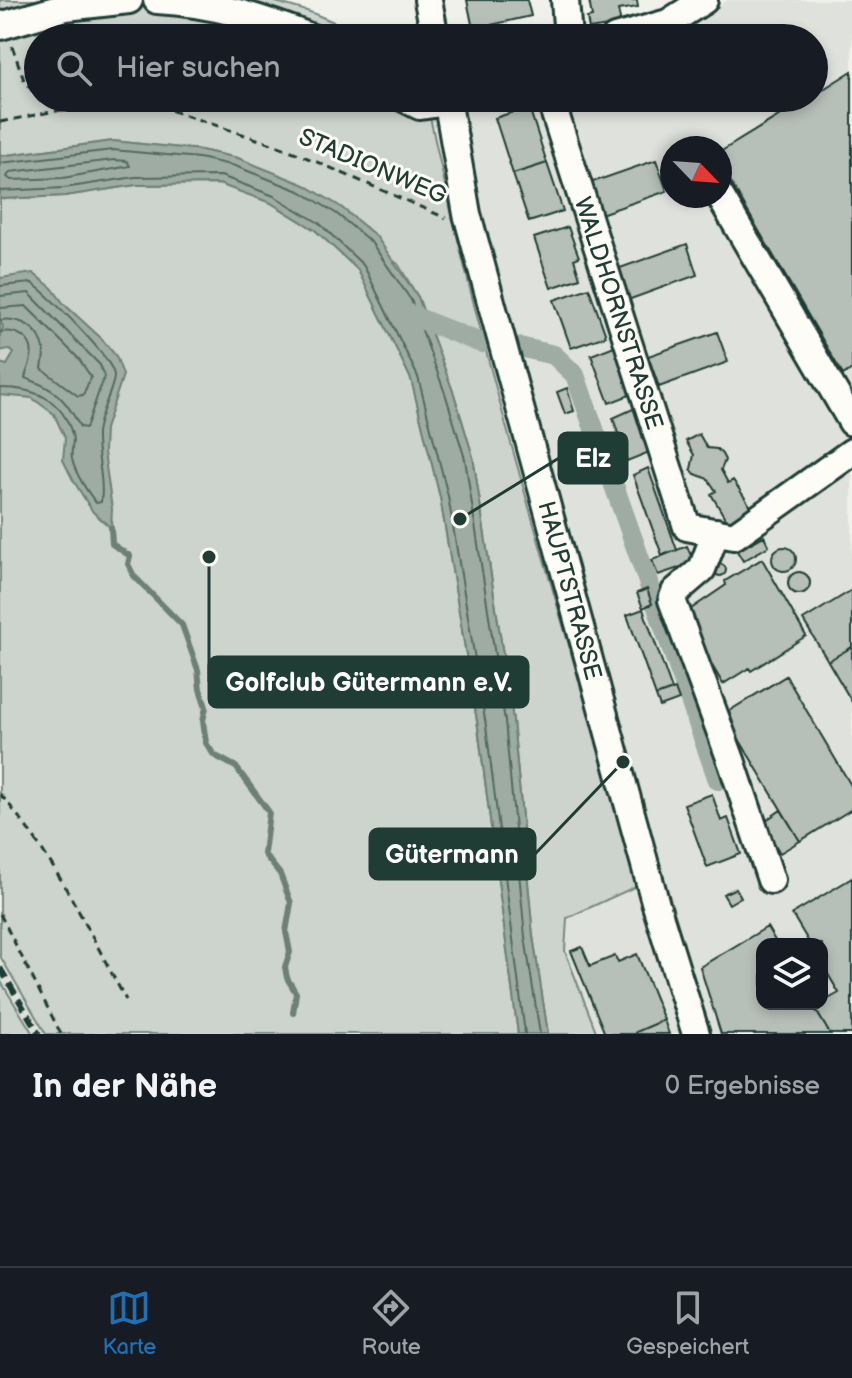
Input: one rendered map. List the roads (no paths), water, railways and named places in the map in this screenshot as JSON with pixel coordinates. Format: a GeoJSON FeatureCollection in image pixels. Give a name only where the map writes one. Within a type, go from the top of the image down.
{"type":"FeatureCollection","features":[{"type":"Feature","properties":{"kind":"street"},"geometry":{"type":"LineString","coordinates":[[7,25],[66,7],[129,0]]}},
{"type":"Feature","properties":{"kind":"street"},"geometry":{"type":"LineString","coordinates":[[157,0],[197,3],[277,24]]}},
{"type":"Feature","properties":{"kind":"street"},"geometry":{"type":"LineString","coordinates":[[428,0],[432,24]]}},
{"type":"Feature","properties":{"kind":"street"},"geometry":{"type":"LineString","coordinates":[[565,0],[567,24]]}},
{"type":"Feature","properties":{"kind":"street"},"geometry":{"type":"LineString","coordinates":[[664,24],[704,0]]}},
{"type":"Feature","properties":{"kind":"street","name":"HAUPTSTRASSE"},"geometry":{"type":"LineString","coordinates":[[450,112],[467,214],[667,943],[696,1034]]}},
{"type":"Feature","properties":{"kind":"street","name":"WALDHORNSTRASSE"},"geometry":{"type":"LineString","coordinates":[[554,112],[687,527],[716,532]]}},
{"type":"Feature","properties":{"kind":"street"},"geometry":{"type":"LineString","coordinates":[[727,208],[852,422]]}},
{"type":"Feature","properties":{"kind":"street"},"geometry":{"type":"LineString","coordinates":[[771,880],[672,600],[675,592],[702,569],[716,532],[734,536],[852,452]]}},
{"type":"Feature","properties":{"kind":"water"},"geometry":{"type":"Polygon","coordinates":[[[113,141],[201,150],[238,158],[305,185],[341,207],[376,236],[418,297],[454,394],[473,457],[513,720],[533,936],[548,1034],[518,1034],[478,727],[440,497],[411,379],[358,270],[315,230],[271,203],[219,184],[136,185],[65,196],[0,199],[0,156],[113,141]]]}},
{"type":"Feature","properties":{"kind":"water"},"geometry":{"type":"Polygon","coordinates":[[[33,273],[101,338],[116,356],[123,375],[105,429],[111,528],[93,512],[63,460],[65,438],[54,414],[32,398],[0,395],[0,363],[7,365],[14,353],[8,349],[0,351],[3,327],[0,320],[0,278],[33,273]]]}},
{"type":"Feature","properties":{"kind":"waterway"},"geometry":{"type":"LineString","coordinates":[[403,312],[481,343]]}},
{"type":"Feature","properties":{"kind":"waterway"},"geometry":{"type":"LineString","coordinates":[[515,346],[554,355],[575,375],[718,780]]}},
{"type":"Feature","properties":{"kind":"waterway"},"geometry":{"type":"LineString","coordinates":[[111,528],[112,544],[130,556],[128,564],[134,576],[182,625],[198,670],[206,707],[203,721],[206,743],[214,755],[236,767],[269,812],[264,854],[280,874],[291,903],[286,932],[290,952],[285,967],[287,978],[296,993],[293,1013]]}},
{"type":"Feature","properties":{"kind":"railway"},"geometry":{"type":"LineString","coordinates":[[0,968],[39,1034]]}},
{"type":"Feature","properties":{"kind":"place","name":"Elz"},"geometry":{"type":"Point","coordinates":[460,519]}},
{"type":"Feature","properties":{"kind":"place","name":"Golfclub Gütermann e.V."},"geometry":{"type":"Point","coordinates":[209,557]}},
{"type":"Feature","properties":{"kind":"place","name":"Gütermann"},"geometry":{"type":"Point","coordinates":[623,762]}}]}
